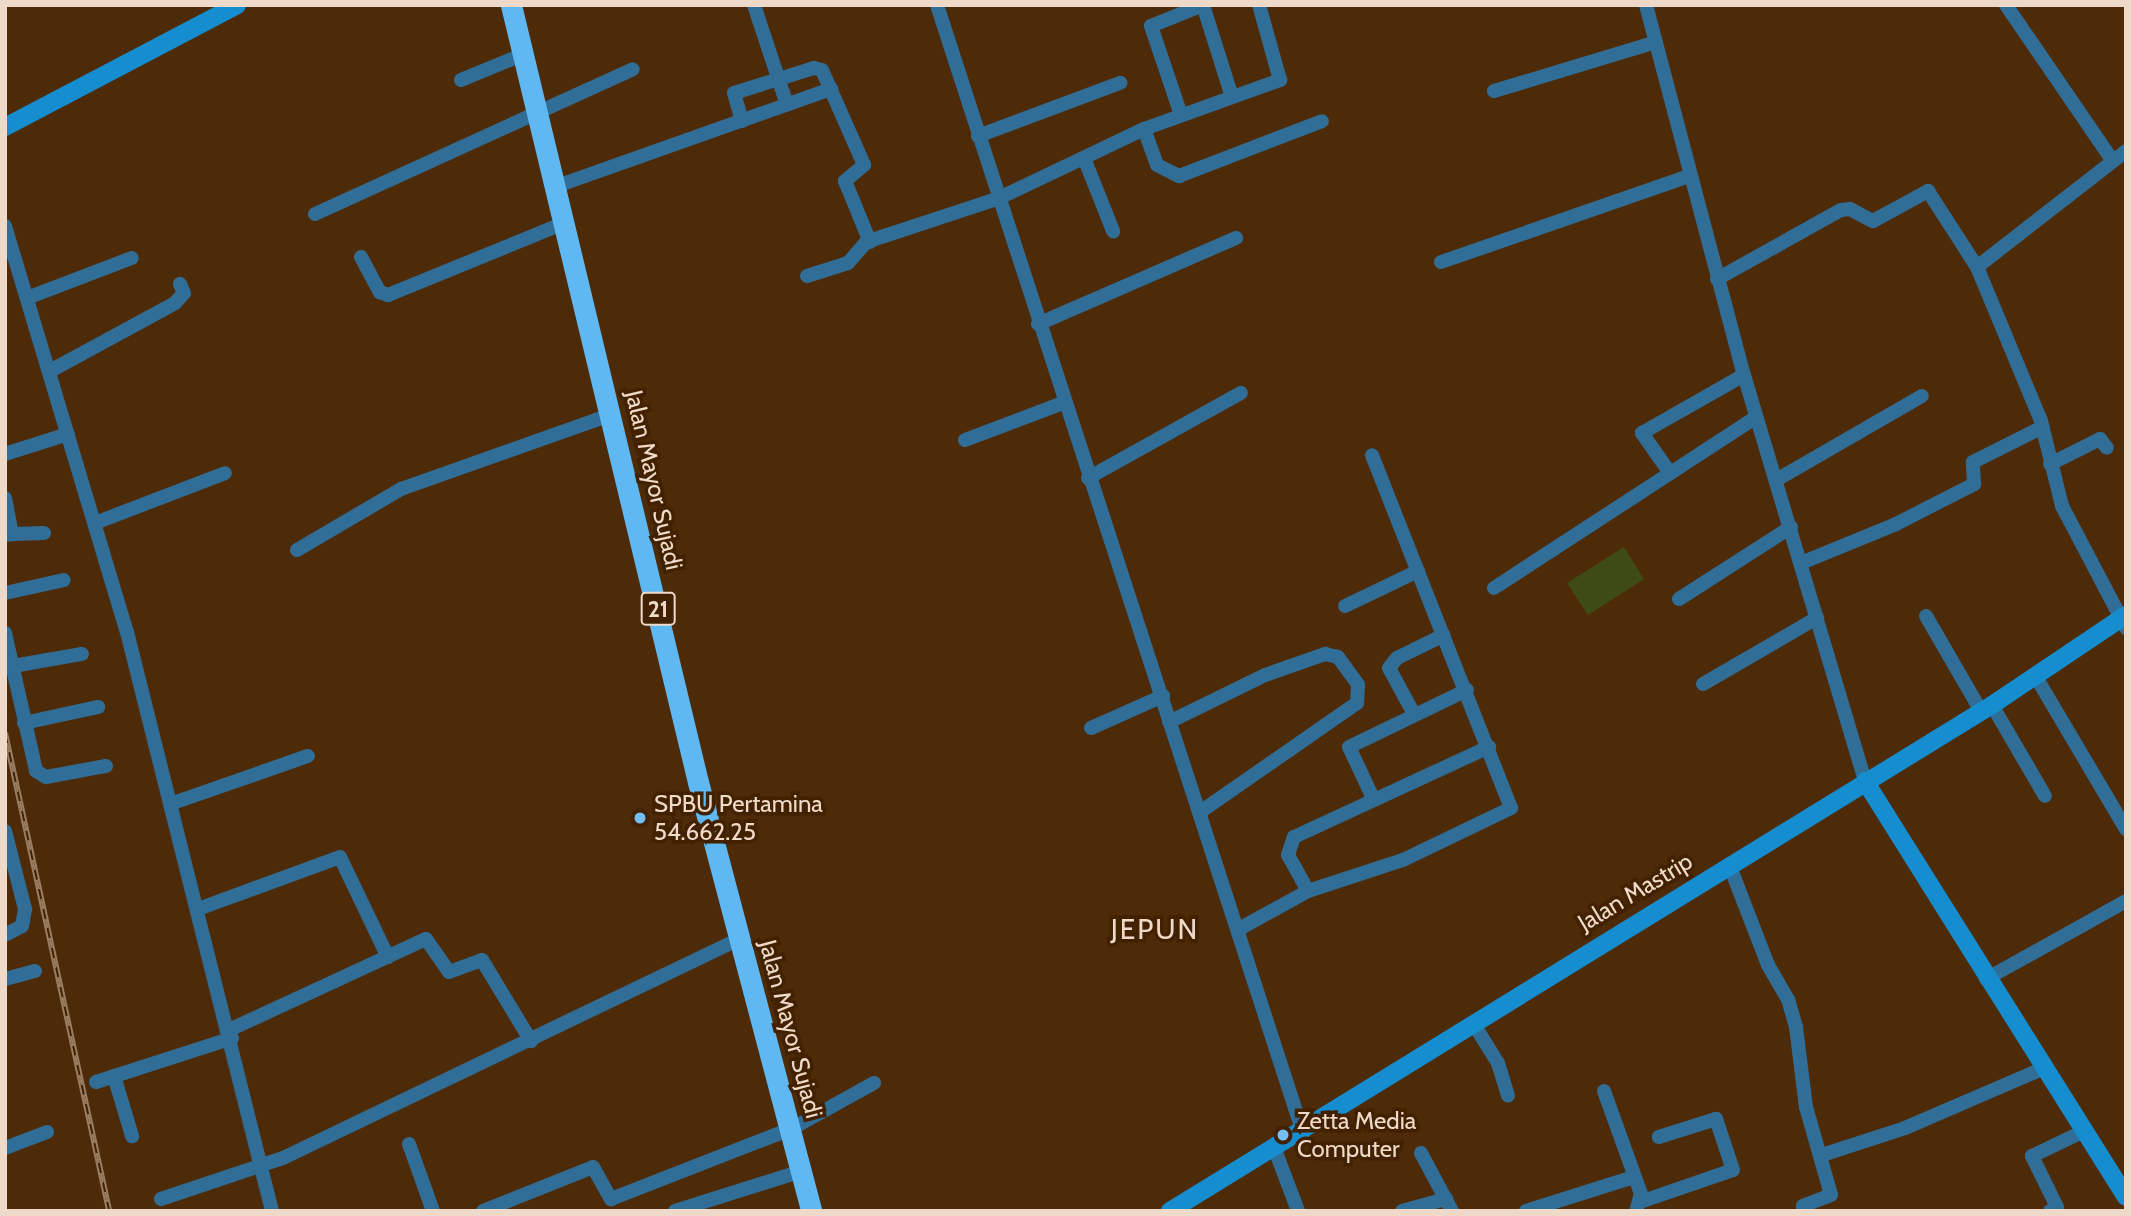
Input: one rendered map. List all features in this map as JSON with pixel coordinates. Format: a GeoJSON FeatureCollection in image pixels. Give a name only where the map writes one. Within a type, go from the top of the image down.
{"type":"FeatureCollection","features":[{"type":"Feature","properties":{"kind":"highway","name":"Jalan Mayor Sujadi"},"geometry":{"type":"LineString","coordinates":[[512,5],[567,222],[610,415],[739,939],[811,1211]]}},
{"type":"Feature","properties":{"kind":"main road"},"geometry":{"type":"LineString","coordinates":[[5,127],[237,5]]}},
{"type":"Feature","properties":{"kind":"main road","name":"Jalan Mastrip"},"geometry":{"type":"LineString","coordinates":[[1170,1211],[1303,1133],[1473,1023],[1986,708],[2124,620]]}},
{"type":"Feature","properties":{"kind":"main road"},"geometry":{"type":"LineString","coordinates":[[1865,781],[2042,1069],[2082,1132],[2123,1188]]}},
{"type":"Feature","properties":{"kind":"street"},"geometry":{"type":"LineString","coordinates":[[754,5],[787,105]]}},
{"type":"Feature","properties":{"kind":"street"},"geometry":{"type":"LineString","coordinates":[[937,5],[1063,403],[1163,696],[1169,722],[1239,929],[1303,1133]]}},
{"type":"Feature","properties":{"kind":"street"},"geometry":{"type":"LineString","coordinates":[[1181,115],[1151,26],[1203,5],[1232,97]]}},
{"type":"Feature","properties":{"kind":"street"},"geometry":{"type":"LineString","coordinates":[[807,276],[848,263],[870,242],[997,199],[1144,129],[1282,78],[1259,5]]}},
{"type":"Feature","properties":{"kind":"street"},"geometry":{"type":"LineString","coordinates":[[1646,5],[1744,375],[1778,479],[1865,781]]}},
{"type":"Feature","properties":{"kind":"street"},"geometry":{"type":"LineString","coordinates":[[2006,5],[2113,161]]}},
{"type":"Feature","properties":{"kind":"street"},"geometry":{"type":"LineString","coordinates":[[1494,92],[1656,42]]}},
{"type":"Feature","properties":{"kind":"street"},"geometry":{"type":"LineString","coordinates":[[461,79],[524,54]]}},
{"type":"Feature","properties":{"kind":"street"},"geometry":{"type":"LineString","coordinates":[[741,121],[734,93],[819,68],[864,165],[845,181],[870,242]]}},
{"type":"Feature","properties":{"kind":"street"},"geometry":{"type":"LineString","coordinates":[[315,214],[634,69]]}},
{"type":"Feature","properties":{"kind":"street"},"geometry":{"type":"LineString","coordinates":[[978,136],[1120,83]]}},
{"type":"Feature","properties":{"kind":"street"},"geometry":{"type":"LineString","coordinates":[[557,186],[831,89]]}},
{"type":"Feature","properties":{"kind":"street"},"geometry":{"type":"LineString","coordinates":[[1144,129],[1157,165],[1179,176],[1322,121]]}},
{"type":"Feature","properties":{"kind":"street"},"geometry":{"type":"LineString","coordinates":[[1978,267],[2126,151]]}},
{"type":"Feature","properties":{"kind":"street"},"geometry":{"type":"LineString","coordinates":[[1084,158],[1114,231]]}},
{"type":"Feature","properties":{"kind":"street"},"geometry":{"type":"LineString","coordinates":[[1441,262],[1690,176]]}},
{"type":"Feature","properties":{"kind":"street"},"geometry":{"type":"LineString","coordinates":[[1717,279],[1841,210],[1850,209],[1873,221],[1926,190],[1978,267],[2043,427],[2062,506],[2124,620]]}},
{"type":"Feature","properties":{"kind":"street"},"geometry":{"type":"LineString","coordinates":[[361,257],[380,292],[388,295],[567,222]]}},
{"type":"Feature","properties":{"kind":"street"},"geometry":{"type":"LineString","coordinates":[[5,226],[95,523],[231,1034],[272,1211]]}},
{"type":"Feature","properties":{"kind":"street"},"geometry":{"type":"LineString","coordinates":[[1038,324],[1236,238]]}},
{"type":"Feature","properties":{"kind":"street"},"geometry":{"type":"LineString","coordinates":[[27,298],[132,258]]}},
{"type":"Feature","properties":{"kind":"street"},"geometry":{"type":"LineString","coordinates":[[50,371],[175,303],[184,293],[180,284]]}},
{"type":"Feature","properties":{"kind":"street"},"geometry":{"type":"LineString","coordinates":[[1670,473],[1642,433],[1744,375]]}},
{"type":"Feature","properties":{"kind":"street"},"geometry":{"type":"LineString","coordinates":[[1088,478],[1241,393]]}},
{"type":"Feature","properties":{"kind":"street"},"geometry":{"type":"LineString","coordinates":[[1778,479],[1922,396]]}},
{"type":"Feature","properties":{"kind":"street"},"geometry":{"type":"LineString","coordinates":[[965,440],[1063,403]]}},
{"type":"Feature","properties":{"kind":"street"},"geometry":{"type":"LineString","coordinates":[[297,550],[401,489],[610,415]]}},
{"type":"Feature","properties":{"kind":"street"},"geometry":{"type":"LineString","coordinates":[[1494,587],[1756,417]]}},
{"type":"Feature","properties":{"kind":"street"},"geometry":{"type":"LineString","coordinates":[[1801,563],[1896,524],[1974,484],[1973,462],[2043,427]]}},
{"type":"Feature","properties":{"kind":"street"},"geometry":{"type":"LineString","coordinates":[[5,454],[68,434]]}},
{"type":"Feature","properties":{"kind":"street"},"geometry":{"type":"LineString","coordinates":[[2050,464],[2101,439],[2107,448]]}},
{"type":"Feature","properties":{"kind":"street"},"geometry":{"type":"LineString","coordinates":[[1239,929],[1308,891],[1403,860],[1507,813],[1512,803],[1372,455]]}},
{"type":"Feature","properties":{"kind":"street"},"geometry":{"type":"LineString","coordinates":[[95,523],[225,473]]}},
{"type":"Feature","properties":{"kind":"street"},"geometry":{"type":"LineString","coordinates":[[5,498],[8,534],[44,533]]}},
{"type":"Feature","properties":{"kind":"street"},"geometry":{"type":"LineString","coordinates":[[1679,599],[1791,527]]}},
{"type":"Feature","properties":{"kind":"street"},"geometry":{"type":"LineString","coordinates":[[1345,606],[1418,571]]}},
{"type":"Feature","properties":{"kind":"street"},"geometry":{"type":"LineString","coordinates":[[5,593],[64,580]]}},
{"type":"Feature","properties":{"kind":"street"},"geometry":{"type":"LineString","coordinates":[[1926,616],[2045,796]]}},
{"type":"Feature","properties":{"kind":"street"},"geometry":{"type":"LineString","coordinates":[[1703,684],[1817,618]]}},
{"type":"Feature","properties":{"kind":"street"},"geometry":{"type":"LineString","coordinates":[[5,633],[33,766],[41,776],[106,766]]}},
{"type":"Feature","properties":{"kind":"street"},"geometry":{"type":"LineString","coordinates":[[1414,715],[1389,668],[1397,658],[1444,635]]}},
{"type":"Feature","properties":{"kind":"street"},"geometry":{"type":"LineString","coordinates":[[13,666],[82,654]]}},
{"type":"Feature","properties":{"kind":"street"},"geometry":{"type":"LineString","coordinates":[[1169,722],[1265,675],[1325,654],[1338,657],[1358,685],[1357,703],[1199,811]]}},
{"type":"Feature","properties":{"kind":"street"},"geometry":{"type":"LineString","coordinates":[[2036,677],[2126,829]]}},
{"type":"Feature","properties":{"kind":"street"},"geometry":{"type":"LineString","coordinates":[[1373,798],[1349,747],[1467,690]]}},
{"type":"Feature","properties":{"kind":"street"},"geometry":{"type":"LineString","coordinates":[[1091,728],[1163,696]]}},
{"type":"Feature","properties":{"kind":"street"},"geometry":{"type":"LineString","coordinates":[[24,723],[98,707]]}},
{"type":"Feature","properties":{"kind":"street"},"geometry":{"type":"LineString","coordinates":[[1308,891],[1288,855],[1294,837],[1373,798],[1489,747]]}},
{"type":"Feature","properties":{"kind":"street"},"geometry":{"type":"LineString","coordinates":[[170,804],[308,756]]}},
{"type":"Feature","properties":{"kind":"street"},"geometry":{"type":"LineString","coordinates":[[5,831],[25,909],[22,926],[5,935]]}},
{"type":"Feature","properties":{"kind":"street"},"geometry":{"type":"LineString","coordinates":[[198,909],[340,857],[388,957]]}},
{"type":"Feature","properties":{"kind":"street"},"geometry":{"type":"LineString","coordinates":[[1729,864],[1768,965],[1788,999],[1806,1107],[1822,1155],[1831,1195],[1803,1206],[1803,1211]]}},
{"type":"Feature","properties":{"kind":"street"},"geometry":{"type":"LineString","coordinates":[[1986,979],[2126,901]]}},
{"type":"Feature","properties":{"kind":"street"},"geometry":{"type":"LineString","coordinates":[[96,1082],[231,1034],[426,939],[449,972],[482,960],[531,1041]]}},
{"type":"Feature","properties":{"kind":"street"},"geometry":{"type":"LineString","coordinates":[[160,1199],[262,1167],[531,1041],[739,939]]}},
{"type":"Feature","properties":{"kind":"street"},"geometry":{"type":"LineString","coordinates":[[5,979],[35,971]]}},
{"type":"Feature","properties":{"kind":"street"},"geometry":{"type":"LineString","coordinates":[[1473,1023],[1497,1063],[1508,1096]]}},
{"type":"Feature","properties":{"kind":"street"},"geometry":{"type":"LineString","coordinates":[[1822,1155],[1905,1128],[2042,1069]]}},
{"type":"Feature","properties":{"kind":"street"},"geometry":{"type":"LineString","coordinates":[[114,1076],[132,1136]]}},
{"type":"Feature","properties":{"kind":"street"},"geometry":{"type":"LineString","coordinates":[[483,1211],[593,1167],[611,1199],[791,1129],[874,1083]]}},
{"type":"Feature","properties":{"kind":"street"},"geometry":{"type":"LineString","coordinates":[[1604,1091],[1634,1177],[1638,1206],[1733,1170],[1716,1119],[1659,1138]]}},
{"type":"Feature","properties":{"kind":"street"},"geometry":{"type":"LineString","coordinates":[[5,1148],[47,1132]]}},
{"type":"Feature","properties":{"kind":"street"},"geometry":{"type":"LineString","coordinates":[[2050,1211],[2057,1207],[2032,1157],[2082,1132]]}},
{"type":"Feature","properties":{"kind":"street"},"geometry":{"type":"LineString","coordinates":[[409,1144],[433,1211]]}},
{"type":"Feature","properties":{"kind":"street"},"geometry":{"type":"LineString","coordinates":[[1275,1150],[1298,1211]]}},
{"type":"Feature","properties":{"kind":"street"},"geometry":{"type":"LineString","coordinates":[[1402,1211],[1449,1205],[1421,1153]]}},
{"type":"Feature","properties":{"kind":"street"},"geometry":{"type":"LineString","coordinates":[[675,1211],[802,1171]]}},
{"type":"Feature","properties":{"kind":"street"},"geometry":{"type":"LineString","coordinates":[[1526,1211],[1569,1204],[1634,1177]]}},
{"type":"Feature","properties":{"kind":"green space"},"geometry":{"type":"Polygon","coordinates":[[[1624,547],[1644,579],[1588,615],[1567,583],[1624,547]]]}},
{"type":"Feature","properties":{"kind":"railway"},"geometry":{"type":"LineString","coordinates":[[5,733],[109,1211]]}},
{"type":"Feature","properties":{"kind":"place","name":"SPBU Pertamina 54.662.25"},"geometry":{"type":"Point","coordinates":[640,818]}},
{"type":"Feature","properties":{"kind":"place","name":"Zetta Media Computer"},"geometry":{"type":"Point","coordinates":[1283,1135]}},
{"type":"Feature","properties":{"kind":"district","name":"JEPUN"},"geometry":{"type":"Point","coordinates":[1155,929]}}]}
